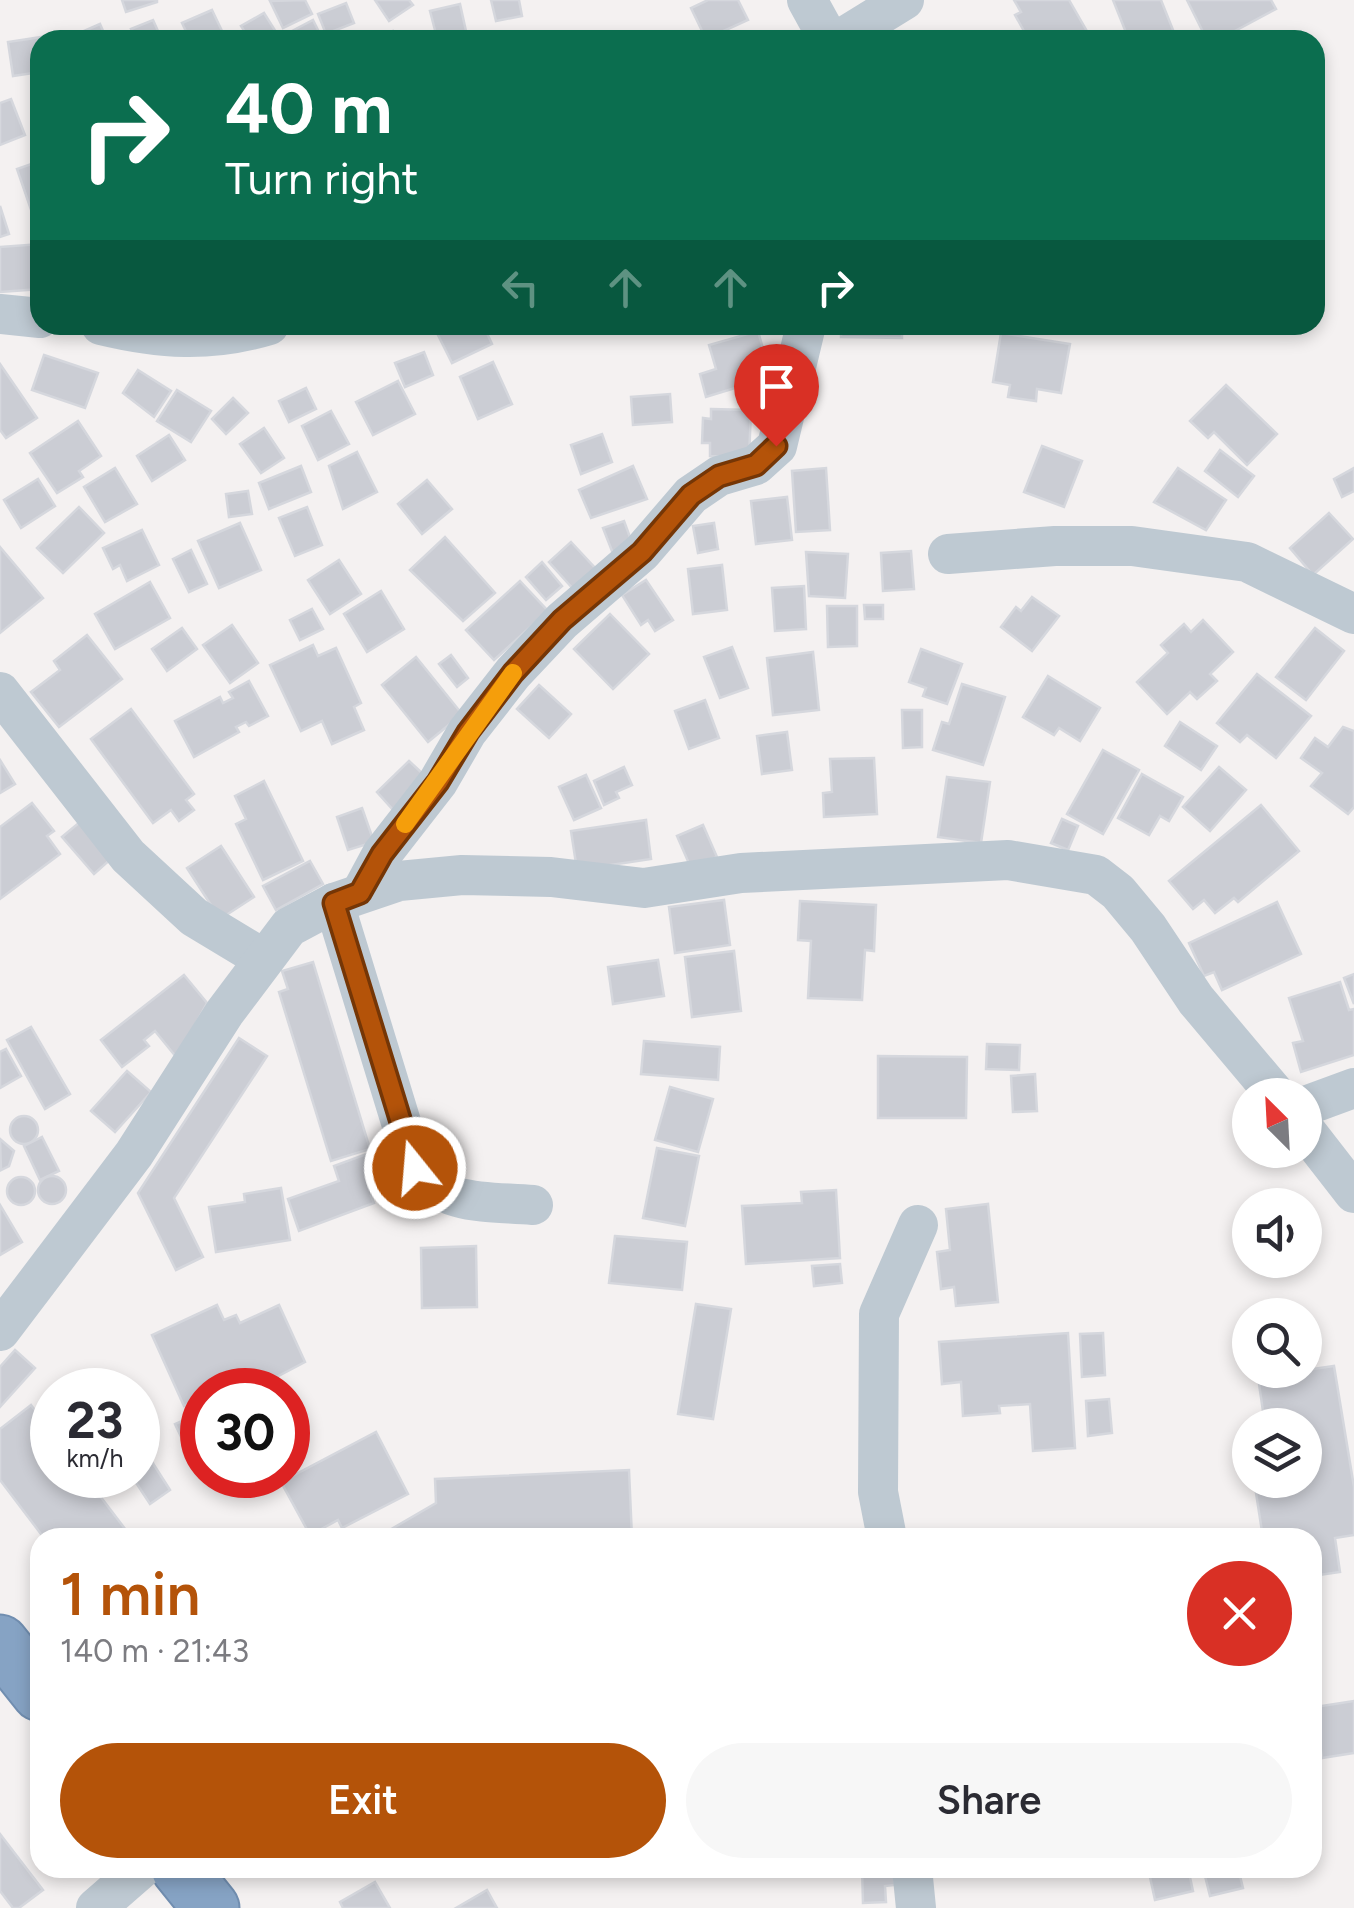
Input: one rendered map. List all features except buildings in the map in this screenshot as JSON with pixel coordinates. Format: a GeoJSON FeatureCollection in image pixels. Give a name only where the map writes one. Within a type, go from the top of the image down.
{"type":"FeatureCollection","features":[{"type":"Feature","properties":{"kind":"highway"},"geometry":{"type":"LineString","coordinates":[[0,1642],[30,1680]]}},
{"type":"Feature","properties":{"kind":"highway"},"geometry":{"type":"LineString","coordinates":[[187,1878],[211,1908]]}},
{"type":"Feature","properties":{"kind":"street"},"geometry":{"type":"LineString","coordinates":[[807,0],[824,30]]}},
{"type":"Feature","properties":{"kind":"street"},"geometry":{"type":"LineString","coordinates":[[855,30],[904,0]]}},
{"type":"Feature","properties":{"kind":"street"},"geometry":{"type":"LineString","coordinates":[[0,314],[30,317]]}},
{"type":"Feature","properties":{"kind":"street"},"geometry":{"type":"LineString","coordinates":[[140,335],[156,339],[222,335]]}},
{"type":"Feature","properties":{"kind":"street"},"geometry":{"type":"LineString","coordinates":[[347,898],[438,782],[468,732],[562,620],[642,552],[691,495],[719,476],[756,465],[776,446],[804,335]]}},
{"type":"Feature","properties":{"kind":"street"},"geometry":{"type":"LineString","coordinates":[[948,554],[1054,546],[1132,546],[1246,562],[1354,614]]}},
{"type":"Feature","properties":{"kind":"street"},"geometry":{"type":"LineString","coordinates":[[0,692],[128,856],[194,918],[262,958]]}},
{"type":"Feature","properties":{"kind":"street"},"geometry":{"type":"LineString","coordinates":[[0,1331],[134,1154],[262,958],[289,927],[347,898],[399,881],[462,875],[551,877],[644,888],[741,874],[903,862],[1008,860],[1096,875],[1118,892],[1196,1000],[1262,1078]]}},
{"type":"Feature","properties":{"kind":"street"},"geometry":{"type":"LineString","coordinates":[[347,898],[415,1168],[428,1186],[446,1198],[533,1206]]}},
{"type":"Feature","properties":{"kind":"street"},"geometry":{"type":"LineString","coordinates":[[1322,1100],[1354,1088]]}},
{"type":"Feature","properties":{"kind":"street"},"geometry":{"type":"LineString","coordinates":[[1322,1152],[1354,1193]]}},
{"type":"Feature","properties":{"kind":"street"},"geometry":{"type":"LineString","coordinates":[[885,1528],[878,1492],[878,1314],[918,1224]]}},
{"type":"Feature","properties":{"kind":"street"},"geometry":{"type":"LineString","coordinates":[[96,1908],[130,1878]]}},
{"type":"Feature","properties":{"kind":"street"},"geometry":{"type":"LineString","coordinates":[[913,1878],[916,1908]]}},
{"type":"Feature","properties":{"kind":"slow traffic"},"geometry":{"type":"LineString","coordinates":[[405,824],[513,673]]}},
{"type":"Feature","properties":{"kind":"route"},"geometry":{"type":"LineString","coordinates":[[415,1168],[334,903],[360,893],[382,854],[438,782],[468,732],[513,673],[562,620],[642,552],[691,495],[719,476],[756,465],[776,446]]}}]}
